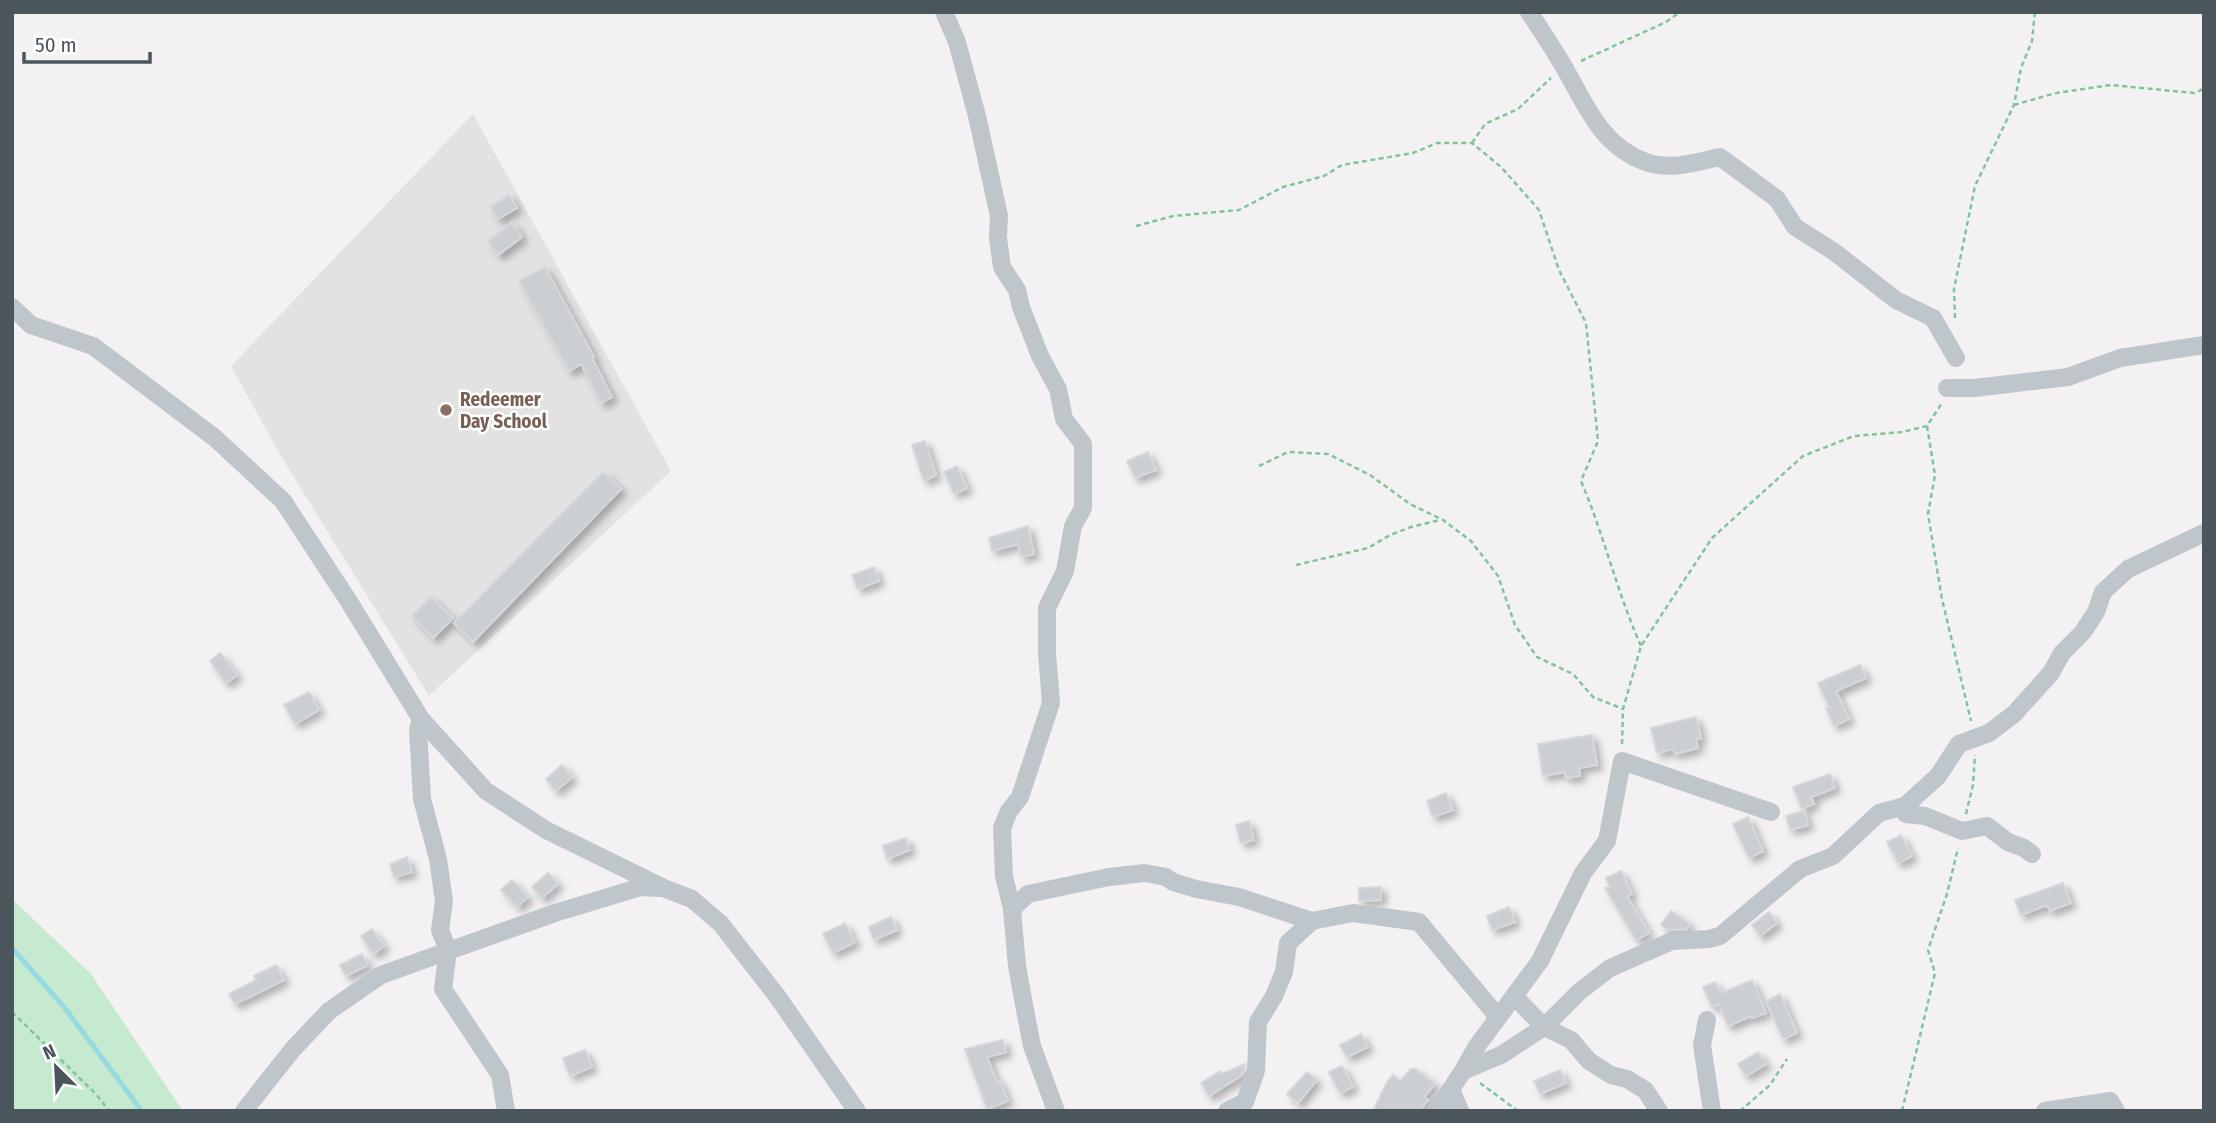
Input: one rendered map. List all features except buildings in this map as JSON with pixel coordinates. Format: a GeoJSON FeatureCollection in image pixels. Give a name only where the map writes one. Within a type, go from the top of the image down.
{"type":"FeatureCollection","features":[{"type":"Feature","properties":{"kind":"street"},"geometry":{"type":"LineString","coordinates":[[944,12],[957,42],[977,116],[999,216],[998,238],[1002,267],[1017,290],[1040,356],[1058,389],[1064,419],[1083,444],[1083,508],[1073,526],[1065,571],[1047,607],[1051,703],[1020,797],[1009,811],[1002,828],[1004,876],[1012,909],[1017,966],[1032,1046],[1056,1111]]}},
{"type":"Feature","properties":{"kind":"street"},"geometry":{"type":"LineString","coordinates":[[1529,12],[1593,121],[1615,144],[1647,163],[1683,166],[1720,157],[1777,199],[1795,227],[1833,251],[1896,300],[1933,318],[1956,358]]}},
{"type":"Feature","properties":{"kind":"street"},"geometry":{"type":"LineString","coordinates":[[12,307],[31,325],[93,346],[215,438],[283,501],[421,719],[486,791],[546,830],[692,899],[721,924],[776,996],[857,1111]]}},
{"type":"Feature","properties":{"kind":"street"},"geometry":{"type":"LineString","coordinates":[[1947,388],[1974,388],[2068,377],[2120,358],[2204,345]]}},
{"type":"Feature","properties":{"kind":"street"},"geometry":{"type":"LineString","coordinates":[[1463,1071],[1502,1055],[1544,1027],[1579,992],[1610,968],[1672,941],[1720,936],[1800,869],[1833,856],[1879,813],[1905,806],[1938,776],[1959,744],[1989,733],[2014,714],[2051,673],[2062,653],[2083,632],[2096,612],[2103,592],[2128,569],[2204,533]]}},
{"type":"Feature","properties":{"kind":"street"},"geometry":{"type":"LineString","coordinates":[[421,719],[418,730],[422,799],[438,859],[444,901],[440,930],[447,950],[443,989],[500,1075],[506,1111]]}},
{"type":"Feature","properties":{"kind":"street"},"geometry":{"type":"LineString","coordinates":[[1436,1111],[1477,1046],[1539,961],[1583,873],[1607,841],[1622,761],[1771,812]]}},
{"type":"Feature","properties":{"kind":"street"},"geometry":{"type":"LineString","coordinates":[[1906,814],[1925,816],[1962,831],[1987,826],[2008,842],[2032,854]]}},
{"type":"Feature","properties":{"kind":"street"},"geometry":{"type":"LineString","coordinates":[[1012,909],[1028,894],[1109,877],[1145,873],[1166,877],[1196,889],[1239,897],[1312,921],[1353,913],[1419,922],[1498,1017]]}},
{"type":"Feature","properties":{"kind":"street"},"geometry":{"type":"LineString","coordinates":[[244,1111],[293,1049],[329,1011],[381,975],[555,913],[641,887],[666,889]]}},
{"type":"Feature","properties":{"kind":"street"},"geometry":{"type":"LineString","coordinates":[[1227,1111],[1245,1102],[1256,1071],[1258,1022],[1274,996],[1284,972],[1288,943],[1312,921]]}},
{"type":"Feature","properties":{"kind":"street"},"geometry":{"type":"LineString","coordinates":[[1514,996],[1544,1027],[1571,1040],[1589,1061],[1645,1090],[1659,1111]]}},
{"type":"Feature","properties":{"kind":"street"},"geometry":{"type":"LineString","coordinates":[[1707,1020],[1702,1045],[1712,1111]]}},
{"type":"Feature","properties":{"kind":"street"},"geometry":{"type":"LineString","coordinates":[[1451,1089],[1460,1111]]}},
{"type":"Feature","properties":{"kind":"street"},"geometry":{"type":"LineString","coordinates":[[2045,1111],[2110,1101],[2116,1111]]}},
{"type":"Feature","properties":{"kind":"path"},"geometry":{"type":"LineString","coordinates":[[1955,330],[1954,289],[1975,186],[2014,105],[2021,68],[2032,41],[2035,12]]}},
{"type":"Feature","properties":{"kind":"path"},"geometry":{"type":"LineString","coordinates":[[2014,105],[2056,93],[2111,85],[2194,93],[2204,89]]}},
{"type":"Feature","properties":{"kind":"path"},"geometry":{"type":"LineString","coordinates":[[1136,226],[1173,216],[1239,210],[1283,187],[1324,176],[1342,165],[1413,153],[1437,143],[1472,143],[1502,167],[1539,211],[1559,270],[1586,323],[1598,441],[1581,481],[1599,524],[1617,585],[1641,646]]}},
{"type":"Feature","properties":{"kind":"path"},"geometry":{"type":"LineString","coordinates":[[1622,761],[1623,709],[1641,646],[1712,538],[1803,456],[1854,436],[1902,432],[1927,426],[1943,403],[1947,388]]}},
{"type":"Feature","properties":{"kind":"path"},"geometry":{"type":"LineString","coordinates":[[1259,466],[1288,452],[1328,454],[1370,475],[1410,504],[1443,520],[1471,541],[1497,576],[1515,625],[1537,657],[1573,674],[1593,698],[1623,709]]}},
{"type":"Feature","properties":{"kind":"path"},"geometry":{"type":"LineString","coordinates":[[1296,565],[1368,548],[1411,527],[1443,520]]}},
{"type":"Feature","properties":{"kind":"path"},"geometry":{"type":"LineString","coordinates":[[12,1012],[97,1095],[109,1111]]}},
{"type":"Feature","properties":{"kind":"path"},"geometry":{"type":"LineString","coordinates":[[1740,1111],[1770,1085],[1787,1059]]}},
{"type":"Feature","properties":{"kind":"path"},"geometry":{"type":"LineString","coordinates":[[1463,1071],[1518,1111]]}},
{"type":"Feature","properties":{"kind":"shaded area","name":"Redeemer Day School"},"geometry":{"type":"Polygon","coordinates":[[[473,114],[671,471],[429,696],[279,453],[231,366],[473,114]]]}},
{"type":"Feature","properties":{"kind":"green space"},"geometry":{"type":"Polygon","coordinates":[[[12,899],[91,974],[183,1111],[12,1111],[12,899]]]}},
{"type":"Feature","properties":{"kind":"waterway"},"geometry":{"type":"LineString","coordinates":[[12,948],[64,1007],[142,1111]]}},
{"type":"Feature","properties":{"kind":"place","name":"Redeemer Day School"},"geometry":{"type":"Point","coordinates":[446,410]}}]}
